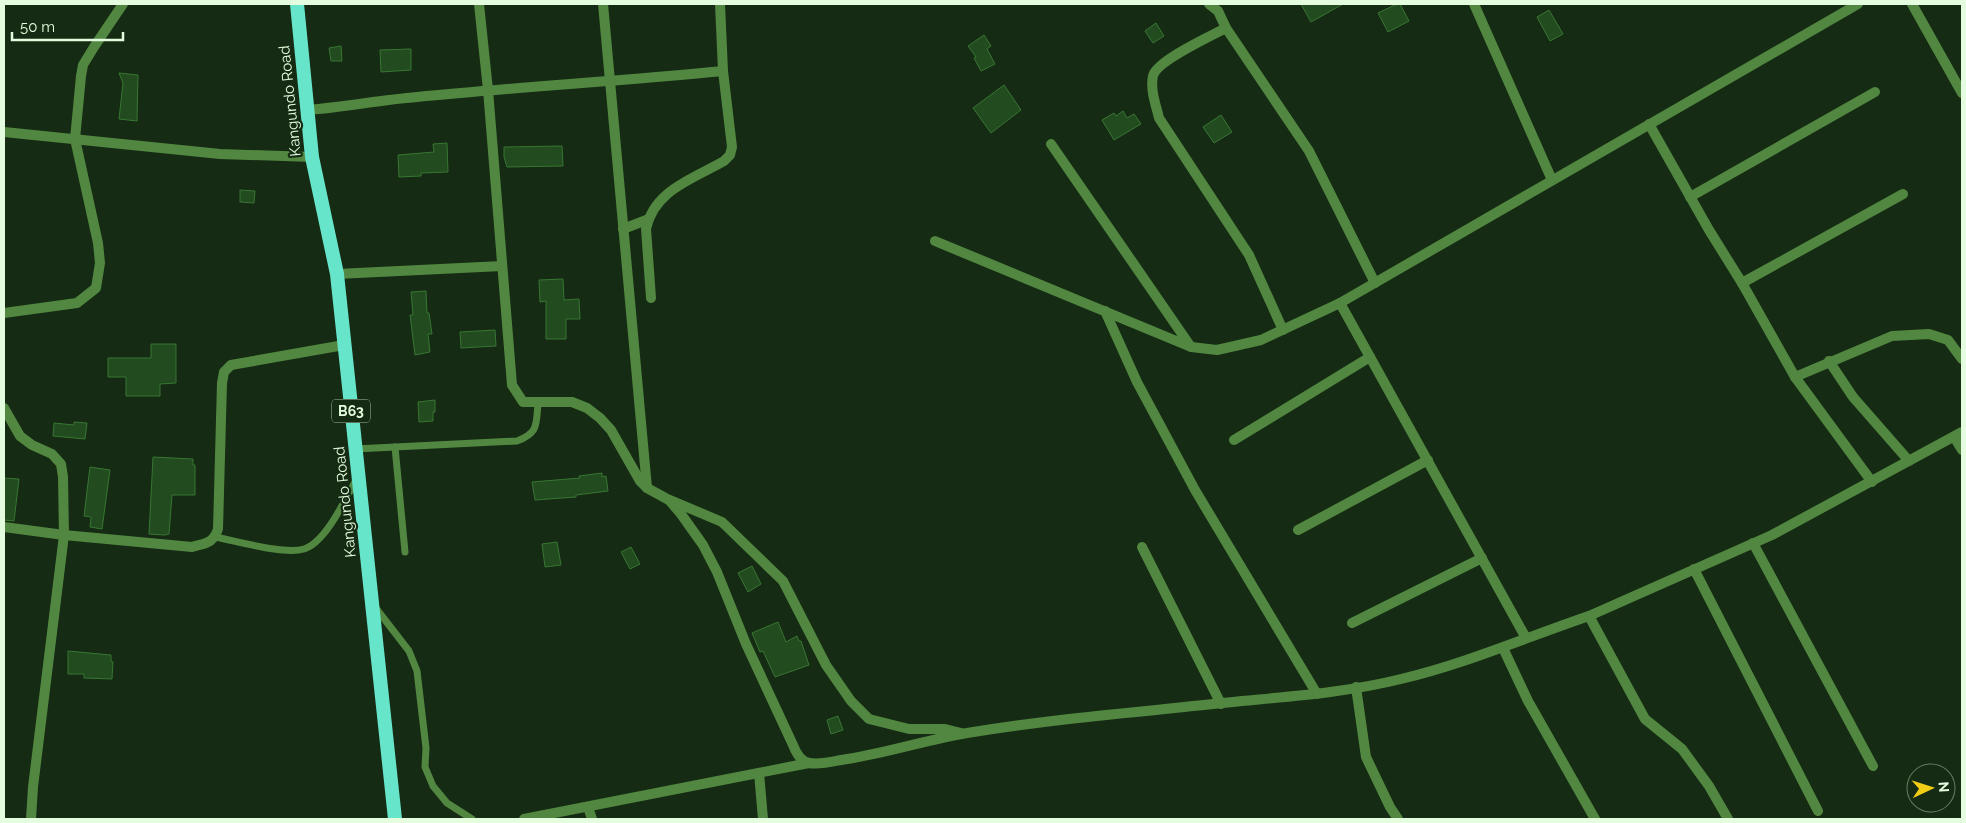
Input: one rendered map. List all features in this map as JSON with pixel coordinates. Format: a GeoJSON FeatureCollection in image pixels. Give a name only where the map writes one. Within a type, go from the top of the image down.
{"type":"FeatureCollection","features":[{"type":"Feature","properties":{"kind":"highway","name":"Kangundo Road"},"geometry":{"type":"LineString","coordinates":[[297,4],[312,157],[337,274],[395,819]]}},
{"type":"Feature","properties":{"kind":"street"},"geometry":{"type":"LineString","coordinates":[[4,313],[77,303],[96,288],[100,263],[98,243],[75,139],[80,76],[83,65],[123,4]]}},
{"type":"Feature","properties":{"kind":"street"},"geometry":{"type":"LineString","coordinates":[[479,4],[488,90],[512,385],[523,402],[572,402],[587,408],[611,430],[640,481],[646,488],[669,500],[722,522],[783,581],[826,665],[851,701],[869,719],[909,729],[945,729],[964,734]]}},
{"type":"Feature","properties":{"kind":"street"},"geometry":{"type":"LineString","coordinates":[[603,4],[646,488]]}},
{"type":"Feature","properties":{"kind":"street"},"geometry":{"type":"LineString","coordinates":[[651,298],[646,229],[649,218],[657,204],[676,185],[724,161],[730,154],[732,147],[723,71],[720,4]]}},
{"type":"Feature","properties":{"kind":"street"},"geometry":{"type":"LineString","coordinates":[[1209,4],[1218,11],[1226,28],[1309,150],[1375,283]]}},
{"type":"Feature","properties":{"kind":"street"},"geometry":{"type":"LineString","coordinates":[[1474,4],[1552,180]]}},
{"type":"Feature","properties":{"kind":"street"},"geometry":{"type":"LineString","coordinates":[[935,241],[1191,347],[1217,350],[1261,340],[1340,303],[1858,4]]}},
{"type":"Feature","properties":{"kind":"street"},"geometry":{"type":"LineString","coordinates":[[1912,4],[1962,93]]}},
{"type":"Feature","properties":{"kind":"street"},"geometry":{"type":"LineString","coordinates":[[1226,28],[1164,62],[1153,75],[1153,94],[1159,118],[1249,255],[1282,330]]}},
{"type":"Feature","properties":{"kind":"street"},"geometry":{"type":"LineString","coordinates":[[308,110],[401,98],[610,82],[723,71]]}},
{"type":"Feature","properties":{"kind":"street"},"geometry":{"type":"LineString","coordinates":[[1690,196],[1875,92]]}},
{"type":"Feature","properties":{"kind":"street"},"geometry":{"type":"LineString","coordinates":[[1649,124],[1795,377],[1872,482]]}},
{"type":"Feature","properties":{"kind":"street"},"geometry":{"type":"LineString","coordinates":[[4,132],[220,154],[312,157]]}},
{"type":"Feature","properties":{"kind":"street"},"geometry":{"type":"LineString","coordinates":[[1051,144],[1191,347]]}},
{"type":"Feature","properties":{"kind":"street"},"geometry":{"type":"LineString","coordinates":[[1742,283],[1903,194]]}},
{"type":"Feature","properties":{"kind":"street"},"geometry":{"type":"LineString","coordinates":[[623,229],[649,218]]}},
{"type":"Feature","properties":{"kind":"street"},"geometry":{"type":"LineString","coordinates":[[337,274],[502,266]]}},
{"type":"Feature","properties":{"kind":"street"},"geometry":{"type":"LineString","coordinates":[[1340,303],[1526,638]]}},
{"type":"Feature","properties":{"kind":"street"},"geometry":{"type":"LineString","coordinates":[[1105,311],[1137,382],[1195,490],[1317,694]]}},
{"type":"Feature","properties":{"kind":"street"},"geometry":{"type":"LineString","coordinates":[[1795,377],[1829,361],[1892,336],[1929,334],[1948,340],[1962,359]]}},
{"type":"Feature","properties":{"kind":"street"},"geometry":{"type":"LineString","coordinates":[[4,527],[64,535],[192,547],[209,542],[215,537],[218,529],[222,382],[224,372],[231,365],[344,345]]}},
{"type":"Feature","properties":{"kind":"street"},"geometry":{"type":"LineString","coordinates":[[1234,440],[1370,357]]}},
{"type":"Feature","properties":{"kind":"street"},"geometry":{"type":"LineString","coordinates":[[1829,361],[1852,397],[1909,462]]}},
{"type":"Feature","properties":{"kind":"street"},"geometry":{"type":"LineString","coordinates":[[4,408],[20,436],[32,445],[52,454],[61,464],[63,477],[64,535],[33,787],[31,819]]}},
{"type":"Feature","properties":{"kind":"street"},"geometry":{"type":"LineString","coordinates":[[524,819],[809,763],[870,756],[964,734],[1095,715],[1317,694],[1401,680],[1503,648],[1589,616],[1753,543],[1872,482],[1958,434],[1962,450]]}},
{"type":"Feature","properties":{"kind":"street"},"geometry":{"type":"LineString","coordinates":[[1298,530],[1428,460]]}},
{"type":"Feature","properties":{"kind":"street"},"geometry":{"type":"LineString","coordinates":[[669,500],[707,552],[727,594],[746,644],[798,756],[809,763]]}},
{"type":"Feature","properties":{"kind":"street"},"geometry":{"type":"LineString","coordinates":[[1753,543],[1873,766]]}},
{"type":"Feature","properties":{"kind":"street"},"geometry":{"type":"LineString","coordinates":[[1142,547],[1222,704]]}},
{"type":"Feature","properties":{"kind":"street"},"geometry":{"type":"LineString","coordinates":[[1352,623],[1482,558]]}},
{"type":"Feature","properties":{"kind":"street"},"geometry":{"type":"LineString","coordinates":[[1694,569],[1818,811]]}},
{"type":"Feature","properties":{"kind":"street"},"geometry":{"type":"LineString","coordinates":[[1589,616],[1645,719],[1682,749],[1709,786],[1728,819]]}},
{"type":"Feature","properties":{"kind":"street"},"geometry":{"type":"LineString","coordinates":[[1503,648],[1533,709],[1596,819]]}},
{"type":"Feature","properties":{"kind":"street"},"geometry":{"type":"LineString","coordinates":[[1356,687],[1366,757],[1398,819]]}},
{"type":"Feature","properties":{"kind":"street"},"geometry":{"type":"LineString","coordinates":[[759,773],[762,819]]}},
{"type":"Feature","properties":{"kind":"street"},"geometry":{"type":"LineString","coordinates":[[588,807],[592,819]]}},
{"type":"Feature","properties":{"kind":"lane"},"geometry":{"type":"LineString","coordinates":[[355,449],[517,441],[529,436],[536,426],[538,403]]}},
{"type":"Feature","properties":{"kind":"lane"},"geometry":{"type":"LineString","coordinates":[[395,447],[405,552]]}},
{"type":"Feature","properties":{"kind":"lane"},"geometry":{"type":"LineString","coordinates":[[215,537],[286,551],[305,549],[319,538],[329,526],[358,476]]}},
{"type":"Feature","properties":{"kind":"lane"},"geometry":{"type":"LineString","coordinates":[[372,602],[409,651],[417,671],[426,748],[424,767],[433,786],[448,803],[472,819]]}},
{"type":"Feature","properties":{"kind":"building"},"geometry":{"type":"Polygon","coordinates":[[[1301,4],[1343,4],[1311,22],[1301,4]]]}},
{"type":"Feature","properties":{"kind":"building"},"geometry":{"type":"Polygon","coordinates":[[[1400,4],[1409,21],[1388,32],[1378,13],[1400,4]]]}},
{"type":"Feature","properties":{"kind":"building"},"geometry":{"type":"Polygon","coordinates":[[[1549,10],[1563,34],[1550,41],[1537,17],[1549,10]]]}},
{"type":"Feature","properties":{"kind":"building"},"geometry":{"type":"Polygon","coordinates":[[[1156,23],[1164,36],[1153,43],[1145,31],[1156,23]]]}},
{"type":"Feature","properties":{"kind":"building"},"geometry":{"type":"Polygon","coordinates":[[[984,35],[991,46],[987,49],[995,64],[981,71],[974,58],[976,57],[968,46],[984,35]]]}},
{"type":"Feature","properties":{"kind":"building"},"geometry":{"type":"Polygon","coordinates":[[[341,46],[342,61],[331,61],[329,48],[341,46]]]}},
{"type":"Feature","properties":{"kind":"building"},"geometry":{"type":"Polygon","coordinates":[[[411,49],[411,70],[381,72],[380,50],[411,49]]]}},
{"type":"Feature","properties":{"kind":"building"},"geometry":{"type":"Polygon","coordinates":[[[119,73],[138,75],[137,121],[119,119],[123,83],[119,73]]]}},
{"type":"Feature","properties":{"kind":"building"},"geometry":{"type":"Polygon","coordinates":[[[1004,85],[1021,110],[991,133],[973,108],[1004,85]]]}},
{"type":"Feature","properties":{"kind":"building"},"geometry":{"type":"Polygon","coordinates":[[[1123,111],[1127,118],[1134,114],[1141,124],[1114,140],[1102,120],[1114,113],[1116,116],[1123,111]]]}},
{"type":"Feature","properties":{"kind":"building"},"geometry":{"type":"Polygon","coordinates":[[[1221,115],[1232,132],[1214,143],[1203,127],[1221,115]]]}},
{"type":"Feature","properties":{"kind":"building"},"geometry":{"type":"Polygon","coordinates":[[[447,143],[448,172],[421,173],[421,176],[399,177],[398,155],[434,152],[433,144],[447,143]]]}},
{"type":"Feature","properties":{"kind":"building"},"geometry":{"type":"Polygon","coordinates":[[[562,146],[563,166],[507,167],[504,157],[504,147],[562,146]]]}},
{"type":"Feature","properties":{"kind":"building"},"geometry":{"type":"Polygon","coordinates":[[[240,190],[255,191],[254,203],[240,202],[240,190]]]}},
{"type":"Feature","properties":{"kind":"building"},"geometry":{"type":"Polygon","coordinates":[[[563,279],[564,300],[579,299],[580,319],[566,319],[566,339],[546,339],[546,301],[540,302],[539,280],[563,279]]]}},
{"type":"Feature","properties":{"kind":"building"},"geometry":{"type":"Polygon","coordinates":[[[426,291],[427,313],[429,313],[432,334],[428,334],[430,352],[415,355],[410,315],[413,315],[411,292],[426,291]]]}},
{"type":"Feature","properties":{"kind":"building"},"geometry":{"type":"Polygon","coordinates":[[[495,330],[496,346],[461,348],[460,332],[495,330]]]}},
{"type":"Feature","properties":{"kind":"building"},"geometry":{"type":"Polygon","coordinates":[[[151,344],[176,344],[176,383],[160,384],[160,396],[126,396],[126,377],[108,377],[108,358],[151,358],[151,344]]]}},
{"type":"Feature","properties":{"kind":"building"},"geometry":{"type":"Polygon","coordinates":[[[435,400],[433,421],[419,422],[418,402],[435,400]]]}},
{"type":"Feature","properties":{"kind":"building"},"geometry":{"type":"Polygon","coordinates":[[[74,422],[87,423],[85,439],[53,436],[54,423],[74,425],[74,422]]]}},
{"type":"Feature","properties":{"kind":"building"},"geometry":{"type":"Polygon","coordinates":[[[153,457],[193,459],[193,465],[195,465],[195,495],[172,495],[169,534],[165,535],[149,534],[153,457]]]}},
{"type":"Feature","properties":{"kind":"building"},"geometry":{"type":"Polygon","coordinates":[[[90,467],[110,470],[102,529],[90,527],[91,517],[84,516],[90,467]]]}},
{"type":"Feature","properties":{"kind":"building"},"geometry":{"type":"Polygon","coordinates":[[[602,473],[602,477],[606,476],[608,491],[576,495],[576,497],[535,500],[532,482],[580,478],[579,476],[602,473]]]}},
{"type":"Feature","properties":{"kind":"building"},"geometry":{"type":"Polygon","coordinates":[[[4,478],[19,479],[14,521],[4,520],[4,478]]]}},
{"type":"Feature","properties":{"kind":"building"},"geometry":{"type":"Polygon","coordinates":[[[557,542],[561,565],[545,567],[542,544],[557,542]]]}},
{"type":"Feature","properties":{"kind":"building"},"geometry":{"type":"Polygon","coordinates":[[[631,547],[640,564],[630,569],[621,552],[631,547]]]}},
{"type":"Feature","properties":{"kind":"building"},"geometry":{"type":"Polygon","coordinates":[[[752,566],[761,584],[748,592],[738,573],[752,566]]]}},
{"type":"Feature","properties":{"kind":"building"},"geometry":{"type":"Polygon","coordinates":[[[778,622],[786,642],[797,636],[799,641],[801,641],[809,665],[775,677],[763,651],[760,652],[752,633],[778,622]]]}},
{"type":"Feature","properties":{"kind":"building"},"geometry":{"type":"Polygon","coordinates":[[[68,651],[111,655],[111,661],[113,662],[112,679],[84,678],[84,674],[68,674],[68,651]]]}},
{"type":"Feature","properties":{"kind":"building"},"geometry":{"type":"Polygon","coordinates":[[[838,716],[843,730],[831,734],[827,720],[838,716]]]}}]}
